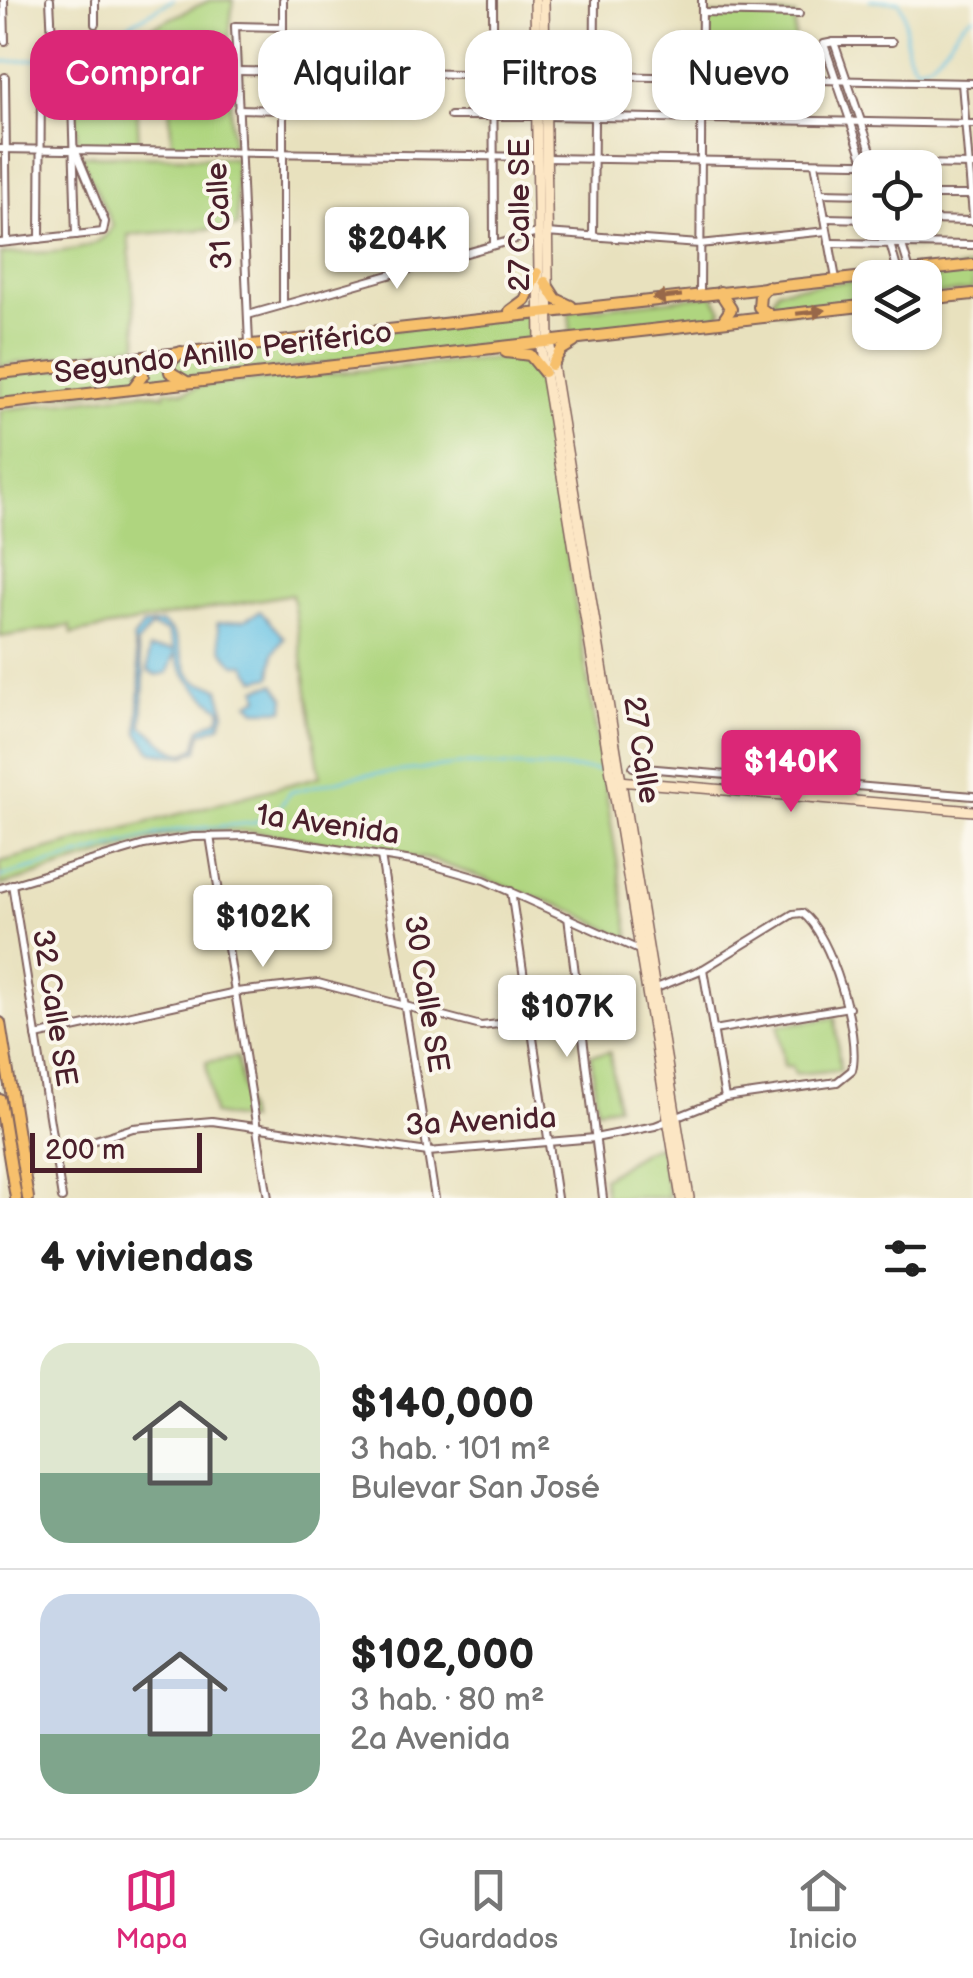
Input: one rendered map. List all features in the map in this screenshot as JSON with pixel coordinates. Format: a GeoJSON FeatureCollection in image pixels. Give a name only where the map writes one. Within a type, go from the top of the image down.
{"type":"FeatureCollection","features":[{"type":"Feature","properties":{"kind":"main road","name":"27 Calle SE"},"geometry":{"type":"LineString","coordinates":[[536,0],[538,30]]}},
{"type":"Feature","properties":{"kind":"main road","name":"27 Calle SE"},"geometry":{"type":"LineString","coordinates":[[542,30],[544,0]]}},
{"type":"Feature","properties":{"kind":"main road","name":"27 Calle SE"},"geometry":{"type":"LineString","coordinates":[[540,120],[542,311]]}},
{"type":"Feature","properties":{"kind":"main road","name":"Segundo Anillo Periférico"},"geometry":{"type":"LineString","coordinates":[[942,268],[973,264]]}},
{"type":"Feature","properties":{"kind":"main road"},"geometry":{"type":"LineString","coordinates":[[496,316],[521,305],[541,277],[556,299],[577,308]]}},
{"type":"Feature","properties":{"kind":"main road","name":"Segundo Anillo Periférico"},"geometry":{"type":"LineString","coordinates":[[0,372],[852,277]]}},
{"type":"Feature","properties":{"kind":"main road"},"geometry":{"type":"LineString","coordinates":[[768,287],[758,300],[762,311],[771,316]]}},
{"type":"Feature","properties":{"kind":"main road"},"geometry":{"type":"LineString","coordinates":[[720,292],[731,309],[722,322]]}},
{"type":"Feature","properties":{"kind":"main road"},"geometry":{"type":"LineString","coordinates":[[942,297],[973,294]]}},
{"type":"Feature","properties":{"kind":"main road","name":"Segundo Anillo Periférico"},"geometry":{"type":"LineString","coordinates":[[0,404],[852,307]]}},
{"type":"Feature","properties":{"kind":"main road","name":"27 Calle"},"geometry":{"type":"LineString","coordinates":[[542,311],[640,950],[689,1198]]}},
{"type":"Feature","properties":{"kind":"main road"},"geometry":{"type":"LineString","coordinates":[[450,352],[522,352],[548,369],[560,350],[589,336]]}},
{"type":"Feature","properties":{"kind":"main road"},"geometry":{"type":"LineString","coordinates":[[182,352],[169,362],[170,372],[188,382]]}},
{"type":"Feature","properties":{"kind":"main road"},"geometry":{"type":"LineString","coordinates":[[129,358],[142,366],[142,376],[132,389]]}},
{"type":"Feature","properties":{"kind":"main road"},"geometry":{"type":"LineString","coordinates":[[614,766],[633,768]]}},
{"type":"Feature","properties":{"kind":"main road"},"geometry":{"type":"LineString","coordinates":[[616,781],[973,811]]}},
{"type":"Feature","properties":{"kind":"main road","name":"27 Calle"},"geometry":{"type":"LineString","coordinates":[[616,781],[654,989],[681,1198]]}},
{"type":"Feature","properties":{"kind":"main road"},"geometry":{"type":"LineString","coordinates":[[0,1023],[28,1198]]}},
{"type":"Feature","properties":{"kind":"main road"},"geometry":{"type":"LineString","coordinates":[[0,1100],[16,1198]]}},
{"type":"Feature","properties":{"kind":"street"},"geometry":{"type":"LineString","coordinates":[[4,0],[5,41]]}},
{"type":"Feature","properties":{"kind":"street"},"geometry":{"type":"LineString","coordinates":[[50,0],[52,30]]}},
{"type":"Feature","properties":{"kind":"street"},"geometry":{"type":"LineString","coordinates":[[94,0],[95,24]]}},
{"type":"Feature","properties":{"kind":"street"},"geometry":{"type":"LineString","coordinates":[[283,30],[284,0]]}},
{"type":"Feature","properties":{"kind":"street"},"geometry":{"type":"LineString","coordinates":[[493,0],[493,30]]}},
{"type":"Feature","properties":{"kind":"street"},"geometry":{"type":"LineString","coordinates":[[596,0],[596,30]]}},
{"type":"Feature","properties":{"kind":"street"},"geometry":{"type":"LineString","coordinates":[[702,0],[702,30]]}},
{"type":"Feature","properties":{"kind":"street"},"geometry":{"type":"LineString","coordinates":[[702,12],[799,14]]}},
{"type":"Feature","properties":{"kind":"street","name":"31 Calle"},"geometry":{"type":"LineString","coordinates":[[235,30],[235,26],[283,26]]}},
{"type":"Feature","properties":{"kind":"street"},"geometry":{"type":"LineString","coordinates":[[834,42],[871,150]]}},
{"type":"Feature","properties":{"kind":"street"},"geometry":{"type":"LineString","coordinates":[[861,150],[824,44],[892,42]]}},
{"type":"Feature","properties":{"kind":"street"},"geometry":{"type":"LineString","coordinates":[[5,77],[3,242],[103,232],[106,222],[74,147]]}},
{"type":"Feature","properties":{"kind":"street"},"geometry":{"type":"LineString","coordinates":[[825,80],[973,83]]}},
{"type":"Feature","properties":{"kind":"street"},"geometry":{"type":"LineString","coordinates":[[942,220],[973,219],[962,82]]}},
{"type":"Feature","properties":{"kind":"street"},"geometry":{"type":"LineString","coordinates":[[238,109],[258,109]]}},
{"type":"Feature","properties":{"kind":"street","name":"31 Calle"},"geometry":{"type":"LineString","coordinates":[[238,109],[250,344]]}},
{"type":"Feature","properties":{"kind":"street"},"geometry":{"type":"LineString","coordinates":[[450,116],[465,116]]}},
{"type":"Feature","properties":{"kind":"street"},"geometry":{"type":"LineString","coordinates":[[40,238],[41,120]]}},
{"type":"Feature","properties":{"kind":"street"},"geometry":{"type":"LineString","coordinates":[[73,120],[76,235]]}},
{"type":"Feature","properties":{"kind":"street"},"geometry":{"type":"LineString","coordinates":[[283,306],[284,120]]}},
{"type":"Feature","properties":{"kind":"street"},"geometry":{"type":"LineString","coordinates":[[493,120],[494,245]]}},
{"type":"Feature","properties":{"kind":"street"},"geometry":{"type":"LineString","coordinates":[[594,120],[594,236]]}},
{"type":"Feature","properties":{"kind":"street"},"geometry":{"type":"LineString","coordinates":[[632,120],[968,124]]}},
{"type":"Feature","properties":{"kind":"street"},"geometry":{"type":"LineString","coordinates":[[700,294],[702,121]]}},
{"type":"Feature","properties":{"kind":"street"},"geometry":{"type":"LineString","coordinates":[[3,149],[74,147],[852,165]]}},
{"type":"Feature","properties":{"kind":"street"},"geometry":{"type":"LineString","coordinates":[[815,164],[836,279]]}},
{"type":"Feature","properties":{"kind":"street"},"geometry":{"type":"LineString","coordinates":[[942,165],[971,165]]}},
{"type":"Feature","properties":{"kind":"street"},"geometry":{"type":"LineString","coordinates":[[820,193],[852,194]]}},
{"type":"Feature","properties":{"kind":"street"},"geometry":{"type":"LineString","coordinates":[[942,194],[973,195]]}},
{"type":"Feature","properties":{"kind":"street"},"geometry":{"type":"LineString","coordinates":[[825,218],[852,219]]}},
{"type":"Feature","properties":{"kind":"street"},"geometry":{"type":"LineString","coordinates":[[248,316],[541,233],[700,244],[827,230]]}},
{"type":"Feature","properties":{"kind":"street"},"geometry":{"type":"LineString","coordinates":[[889,240],[898,260]]}},
{"type":"Feature","properties":{"kind":"street"},"geometry":{"type":"LineString","coordinates":[[900,240],[903,260]]}},
{"type":"Feature","properties":{"kind":"street"},"geometry":{"type":"LineString","coordinates":[[829,243],[973,246]]}},
{"type":"Feature","properties":{"kind":"street"},"geometry":{"type":"LineString","coordinates":[[633,768],[973,796]]}},
{"type":"Feature","properties":{"kind":"street"},"geometry":{"type":"LineString","coordinates":[[210,836],[268,1198]]}},
{"type":"Feature","properties":{"kind":"street","name":"1a Avenida"},"geometry":{"type":"LineString","coordinates":[[0,888],[144,846],[210,836],[254,836],[425,862],[511,890],[640,950]]}},
{"type":"Feature","properties":{"kind":"street","name":"30 Calle SE"},"geometry":{"type":"LineString","coordinates":[[381,856],[435,1198]]}},
{"type":"Feature","properties":{"kind":"street","name":"32 Calle SE"},"geometry":{"type":"LineString","coordinates":[[12,884],[62,1198]]}},
{"type":"Feature","properties":{"kind":"street"},"geometry":{"type":"LineString","coordinates":[[511,890],[534,1020],[557,1198]]}},
{"type":"Feature","properties":{"kind":"street"},"geometry":{"type":"LineString","coordinates":[[654,989],[703,969],[793,914],[802,913],[812,920],[848,1006],[714,1030]]}},
{"type":"Feature","properties":{"kind":"street"},"geometry":{"type":"LineString","coordinates":[[568,916],[603,1198]]}},
{"type":"Feature","properties":{"kind":"street"},"geometry":{"type":"LineString","coordinates":[[703,969],[725,1098]]}},
{"type":"Feature","properties":{"kind":"street"},"geometry":{"type":"LineString","coordinates":[[36,1036],[236,992],[318,983],[481,1026],[580,1015]]}},
{"type":"Feature","properties":{"kind":"street","name":"3a Avenida"},"geometry":{"type":"LineString","coordinates":[[55,1153],[133,1128],[212,1120],[428,1152],[595,1138],[672,1119],[725,1098],[847,1078],[855,1051],[848,1006]]}},
{"type":"Feature","properties":{"kind":"green space"},"geometry":{"type":"Polygon","coordinates":[[[210,0],[233,0],[230,30],[146,30],[210,0]]]}},
{"type":"Feature","properties":{"kind":"green space"},"geometry":{"type":"Polygon","coordinates":[[[708,15],[795,15],[795,30],[708,30],[708,15]]]}},
{"type":"Feature","properties":{"kind":"green space"},"geometry":{"type":"Polygon","coordinates":[[[76,120],[138,120],[139,144],[77,143],[76,120]]]}},
{"type":"Feature","properties":{"kind":"green space"},"geometry":{"type":"Polygon","coordinates":[[[170,120],[231,120],[232,147],[172,145],[170,120]]]}},
{"type":"Feature","properties":{"kind":"green space"},"geometry":{"type":"Polygon","coordinates":[[[80,155],[235,158],[238,227],[128,235],[138,345],[0,366],[0,254],[78,249],[105,237],[113,226],[80,155]]]}},
{"type":"Feature","properties":{"kind":"green space"},"geometry":{"type":"Polygon","coordinates":[[[973,267],[973,290],[942,294],[942,271],[973,267]]]}},
{"type":"Feature","properties":{"kind":"green space"},"geometry":{"type":"Polygon","coordinates":[[[852,281],[852,303],[781,312],[771,304],[778,289],[852,281]]]}},
{"type":"Feature","properties":{"kind":"green space"},"geometry":{"type":"Polygon","coordinates":[[[713,295],[722,310],[715,319],[571,336],[569,311],[713,295]]]}},
{"type":"Feature","properties":{"kind":"green space"},"geometry":{"type":"Polygon","coordinates":[[[536,312],[539,341],[188,378],[175,372],[172,364],[182,354],[536,312]]]}},
{"type":"Feature","properties":{"kind":"green space"},"geometry":{"type":"Polygon","coordinates":[[[174,353],[168,363],[178,380],[139,384],[136,357],[174,353]]]}},
{"type":"Feature","properties":{"kind":"green space"},"geometry":{"type":"Polygon","coordinates":[[[521,356],[534,367],[548,435],[630,940],[569,909],[432,860],[257,832],[219,830],[164,836],[0,886],[0,862],[320,776],[292,594],[72,634],[70,626],[0,637],[0,410],[142,392],[165,395],[165,390],[185,392],[203,385],[521,356]]]}},
{"type":"Feature","properties":{"kind":"green space"},"geometry":{"type":"Polygon","coordinates":[[[136,361],[142,375],[132,386],[0,403],[0,374],[136,361]]]}},
{"type":"Feature","properties":{"kind":"green space"},"geometry":{"type":"Polygon","coordinates":[[[835,1018],[840,1070],[795,1074],[792,1066],[784,1066],[778,1025],[835,1018]]]}},
{"type":"Feature","properties":{"kind":"green space"},"geometry":{"type":"Polygon","coordinates":[[[610,1052],[617,1106],[597,1109],[591,1055],[610,1052]]]}},
{"type":"Feature","properties":{"kind":"green space"},"geometry":{"type":"Polygon","coordinates":[[[237,1057],[248,1121],[213,1114],[206,1062],[237,1057]]]}},
{"type":"Feature","properties":{"kind":"green space"},"geometry":{"type":"Polygon","coordinates":[[[660,1146],[669,1198],[606,1198],[603,1178],[638,1154],[660,1146]]]}},
{"type":"Feature","properties":{"kind":"water"},"geometry":{"type":"Polygon","coordinates":[[[260,611],[284,638],[274,653],[271,677],[256,680],[245,665],[235,665],[222,650],[217,623],[245,620],[260,611]]]}},
{"type":"Feature","properties":{"kind":"water"},"geometry":{"type":"Polygon","coordinates":[[[160,623],[168,627],[189,673],[197,682],[219,689],[225,713],[220,726],[201,733],[198,750],[183,756],[152,752],[138,733],[140,675],[133,639],[143,626],[160,623]],[[151,627],[136,645],[144,674],[142,726],[167,746],[185,753],[196,747],[200,728],[219,719],[222,710],[187,678],[175,653],[168,673],[157,675],[148,671],[149,649],[174,650],[167,632],[151,627]]]}},
{"type":"Feature","properties":{"kind":"water"},"geometry":{"type":"Polygon","coordinates":[[[275,684],[285,698],[284,710],[256,710],[249,703],[259,698],[257,689],[275,684]]]}},
{"type":"Feature","properties":{"kind":"waterway"},"geometry":{"type":"LineString","coordinates":[[0,62],[72,51],[173,0]]}},
{"type":"Feature","properties":{"kind":"waterway"},"geometry":{"type":"LineString","coordinates":[[870,0],[899,2],[908,53],[917,67],[934,59],[973,16]]}},
{"type":"Feature","properties":{"kind":"waterway"},"geometry":{"type":"LineString","coordinates":[[0,877],[169,831],[253,823],[273,815],[291,792],[357,776],[467,764],[599,770]]}}]}
